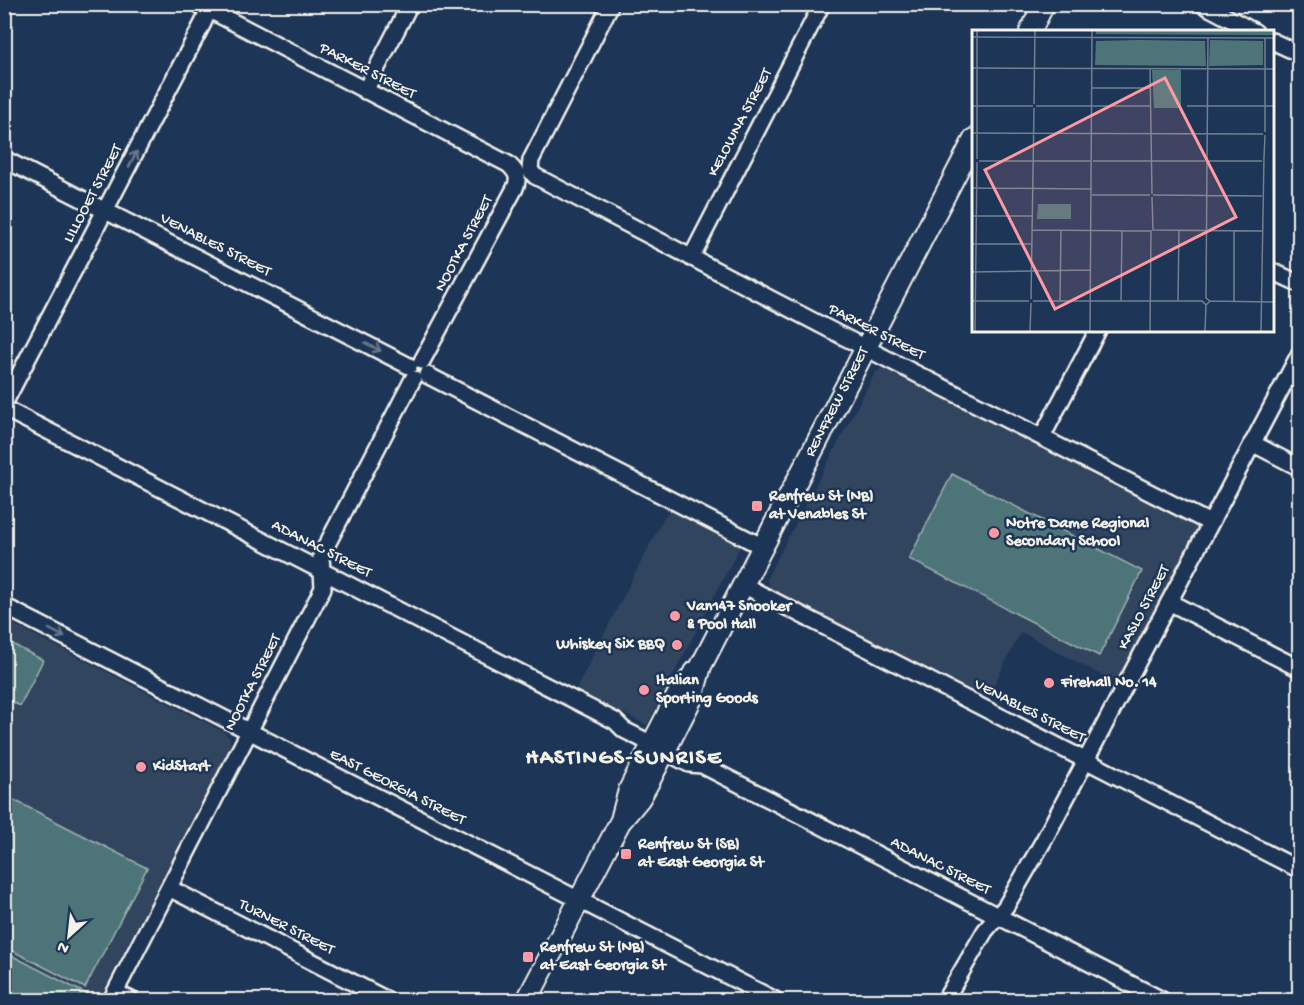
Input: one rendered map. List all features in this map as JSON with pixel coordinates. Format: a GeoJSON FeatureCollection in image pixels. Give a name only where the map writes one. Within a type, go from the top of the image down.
{"type":"FeatureCollection","features":[{"type":"Feature","properties":{"kind":"street"},"geometry":{"type":"LineString","coordinates":[[365,91],[410,4]]}},
{"type":"Feature","properties":{"kind":"street","name":"NOOTKA STREET"},"geometry":{"type":"LineString","coordinates":[[113,996],[323,588],[321,556],[611,4]]}},
{"type":"Feature","properties":{"kind":"street","name":"KELOWNA STREET"},"geometry":{"type":"LineString","coordinates":[[691,258],[822,4]]}},
{"type":"Feature","properties":{"kind":"street"},"geometry":{"type":"LineString","coordinates":[[1031,30],[1044,4]]}},
{"type":"Feature","properties":{"kind":"street"},"geometry":{"type":"LineString","coordinates":[[1202,4],[1251,30]]}},
{"type":"Feature","properties":{"kind":"street","name":"PARKER STREET"},"geometry":{"type":"LineString","coordinates":[[206,6],[365,91],[1210,523]]}},
{"type":"Feature","properties":{"kind":"street","name":"LILLOOET STREET"},"geometry":{"type":"LineString","coordinates":[[7,407],[206,6]]}},
{"type":"Feature","properties":{"kind":"street"},"geometry":{"type":"LineString","coordinates":[[1274,41],[1299,54]]}},
{"type":"Feature","properties":{"kind":"street","name":"RENFREW STREET"},"geometry":{"type":"LineString","coordinates":[[527,1000],[620,822],[640,798],[678,694],[701,666],[972,143]]}},
{"type":"Feature","properties":{"kind":"street","name":"VENABLES STREET"},"geometry":{"type":"LineString","coordinates":[[4,159],[763,547]]}},
{"type":"Feature","properties":{"kind":"street"},"geometry":{"type":"LineString","coordinates":[[1274,272],[1299,284]]}},
{"type":"Feature","properties":{"kind":"street"},"geometry":{"type":"LineString","coordinates":[[1042,437],[1097,332]]}},
{"type":"Feature","properties":{"kind":"street","name":"KASLO STREET"},"geometry":{"type":"LineString","coordinates":[[945,1000],[985,931],[1006,906],[1027,870],[1299,353]]}},
{"type":"Feature","properties":{"kind":"street","name":"ADANAC STREET"},"geometry":{"type":"LineString","coordinates":[[7,407],[615,721],[627,723],[689,764],[702,765],[1162,1000]]}},
{"type":"Feature","properties":{"kind":"street"},"geometry":{"type":"LineString","coordinates":[[1252,443],[1299,468]]}},
{"type":"Feature","properties":{"kind":"street","name":"VENABLES STREET"},"geometry":{"type":"LineString","coordinates":[[743,585],[1299,870]]}},
{"type":"Feature","properties":{"kind":"street"},"geometry":{"type":"LineString","coordinates":[[1169,602],[1299,669]]}},
{"type":"Feature","properties":{"kind":"street","name":"EAST GEORGIA STREET"},"geometry":{"type":"LineString","coordinates":[[4,606],[774,1000]]}},
{"type":"Feature","properties":{"kind":"street","name":"TURNER STREET"},"geometry":{"type":"LineString","coordinates":[[169,888],[387,1000]]}},
{"type":"Feature","properties":{"kind":"street"},"geometry":{"type":"LineString","coordinates":[[113,996],[131,1000]]}},
{"type":"Feature","properties":{"kind":"shaded area","name":"Notre Dame Regional Secondary School"},"geometry":{"type":"Polygon","coordinates":[[[883,367],[888,367],[1195,525],[1197,530],[1195,536],[1119,681],[1107,678],[1021,632],[987,698],[773,590],[768,585],[768,576],[875,373],[883,367]]]}},
{"type":"Feature","properties":{"kind":"shaded area"},"geometry":{"type":"Polygon","coordinates":[[[672,510],[741,545],[647,725],[579,691],[577,687],[664,517],[672,510]]]}},
{"type":"Feature","properties":{"kind":"shaded area"},"geometry":{"type":"Polygon","coordinates":[[[9,622],[224,732],[230,738],[230,746],[99,1000],[5,952],[4,629],[9,622]]]}},
{"type":"Feature","properties":{"kind":"green space"},"geometry":{"type":"Polygon","coordinates":[[[952,474],[1142,571],[1099,656],[909,559],[952,474]]]}},
{"type":"Feature","properties":{"kind":"green space"},"geometry":{"type":"Polygon","coordinates":[[[4,640],[43,660],[20,706],[5,698],[4,640]]]}},
{"type":"Feature","properties":{"kind":"green space"},"geometry":{"type":"Polygon","coordinates":[[[4,795],[147,868],[85,988],[5,947],[4,795]]]}},
{"type":"Feature","properties":{"kind":"green space"},"geometry":{"type":"Polygon","coordinates":[[[5,952],[98,1000],[5,1000],[5,952]]]}},
{"type":"Feature","properties":{"kind":"place","name":"Renfrew St (NB) at Venables St"},"geometry":{"type":"Point","coordinates":[757,506]}},
{"type":"Feature","properties":{"kind":"place","name":"Notre Dame Regional Secondary School"},"geometry":{"type":"Point","coordinates":[994,533]}},
{"type":"Feature","properties":{"kind":"place","name":"Van147 Snooker & Pool Hall"},"geometry":{"type":"Point","coordinates":[675,616]}},
{"type":"Feature","properties":{"kind":"place","name":"Whiskey Six BBQ"},"geometry":{"type":"Point","coordinates":[677,645]}},
{"type":"Feature","properties":{"kind":"place","name":"Firehall No. 14"},"geometry":{"type":"Point","coordinates":[1049,683]}},
{"type":"Feature","properties":{"kind":"place","name":"Italian Sporting Goods"},"geometry":{"type":"Point","coordinates":[644,690]}},
{"type":"Feature","properties":{"kind":"place","name":"KidStart"},"geometry":{"type":"Point","coordinates":[141,767]}},
{"type":"Feature","properties":{"kind":"place","name":"Renfrew St (SB) at East Georgia St"},"geometry":{"type":"Point","coordinates":[626,854]}},
{"type":"Feature","properties":{"kind":"place","name":"Renfrew St (NB) at East Georgia St"},"geometry":{"type":"Point","coordinates":[528,957]}},
{"type":"Feature","properties":{"kind":"district","name":"HASTINGS-SUNRISE"},"geometry":{"type":"Point","coordinates":[624,759]}}]}
